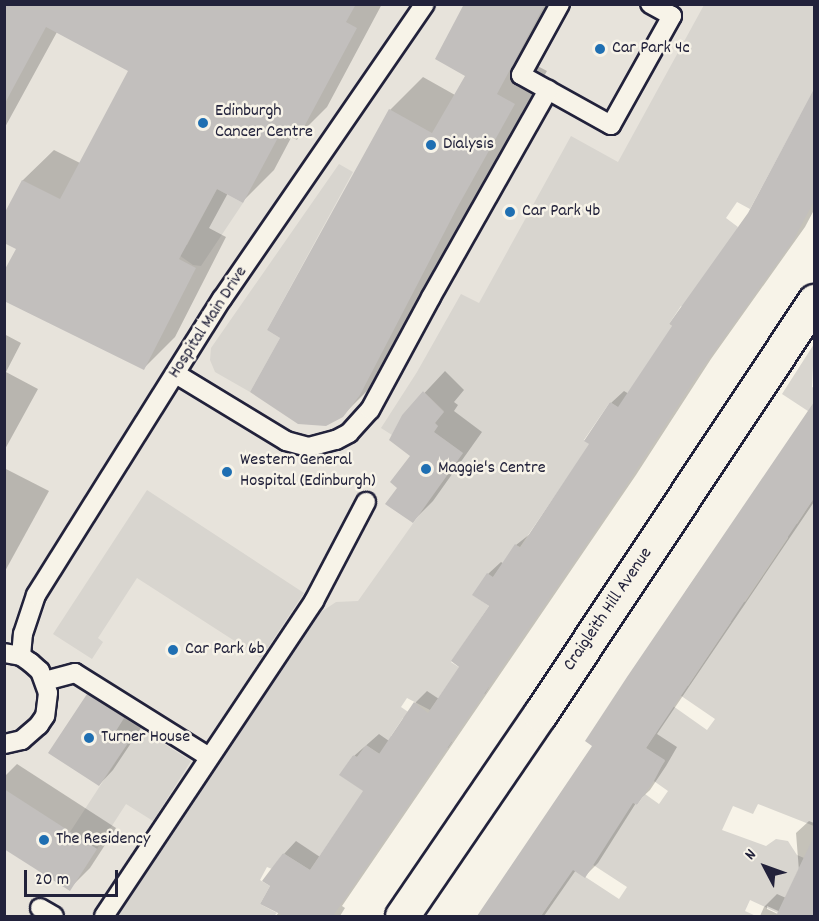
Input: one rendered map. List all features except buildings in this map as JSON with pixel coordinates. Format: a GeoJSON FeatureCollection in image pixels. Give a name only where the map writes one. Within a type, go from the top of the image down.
{"type":"FeatureCollection","features":[{"type":"Feature","properties":{"kind":"street","name":"Craigleith Hill Avenue"},"geometry":{"type":"LineString","coordinates":[[402,916],[540,714],[814,302]]}},
{"type":"Feature","properties":{"kind":"lane","name":"Hospital Main Drive"},"geometry":{"type":"LineString","coordinates":[[13,655],[23,634],[36,595],[222,299],[425,4]]}},
{"type":"Feature","properties":{"kind":"lane"},"geometry":{"type":"LineString","coordinates":[[560,4],[521,75],[610,125],[672,16],[650,4]]}},
{"type":"Feature","properties":{"kind":"lane"},"geometry":{"type":"LineString","coordinates":[[176,374],[286,441],[309,447],[336,440],[349,433],[370,410],[430,297],[549,90]]}},
{"type":"Feature","properties":{"kind":"lane"},"geometry":{"type":"LineString","coordinates":[[104,916],[314,601],[366,502]]}},
{"type":"Feature","properties":{"kind":"lane"},"geometry":{"type":"LineString","coordinates":[[4,744],[22,740],[39,725],[48,704],[45,681],[31,663],[13,655]]}},
{"type":"Feature","properties":{"kind":"lane"},"geometry":{"type":"LineString","coordinates":[[45,681],[75,673],[209,758]]}},
{"type":"Feature","properties":{"kind":"shaded area","name":"Western General Hospital (Edinburgh)"},"geometry":{"type":"Polygon","coordinates":[[[5,5],[734,5],[470,444],[138,916],[5,916],[5,5]]]}},
{"type":"Feature","properties":{"kind":"shaded area"},"geometry":{"type":"Polygon","coordinates":[[[704,5],[814,5],[814,103],[806,119],[800,116],[750,209],[737,202],[726,218],[738,227],[704,321],[681,306],[669,324],[685,335],[631,416],[610,402],[584,440],[604,454],[580,459],[520,547],[516,545],[493,577],[473,595],[489,606],[451,662],[489,687],[485,694],[455,674],[430,710],[407,698],[401,707],[452,742],[448,748],[403,718],[391,736],[405,746],[386,758],[366,745],[357,757],[353,755],[340,775],[364,791],[310,870],[283,853],[272,869],[267,867],[260,880],[270,886],[260,904],[277,913],[274,916],[110,916],[321,612],[336,602],[358,601],[463,453],[434,432],[438,426],[435,423],[444,411],[423,391],[402,415],[392,435],[381,428],[417,372],[461,294],[479,303],[571,136],[618,162],[704,5]]]}},
{"type":"Feature","properties":{"kind":"shaded area"},"geometry":{"type":"Polygon","coordinates":[[[339,164],[353,172],[267,330],[280,338],[250,392],[215,372],[210,360],[211,348],[339,164]]]}},
{"type":"Feature","properties":{"kind":"shaded area"},"geometry":{"type":"Polygon","coordinates":[[[217,189],[243,203],[201,266],[193,265],[135,224],[138,219],[187,245],[217,189]]]}},
{"type":"Feature","properties":{"kind":"shaded area"},"geometry":{"type":"Polygon","coordinates":[[[814,344],[812,387],[814,388],[814,415],[782,394],[814,344]]]}},
{"type":"Feature","properties":{"kind":"shaded area"},"geometry":{"type":"Polygon","coordinates":[[[147,490],[304,593],[261,658],[137,578],[98,638],[103,642],[92,659],[53,634],[147,490]]]}},
{"type":"Feature","properties":{"kind":"shaded area"},"geometry":{"type":"Polygon","coordinates":[[[814,498],[814,826],[758,804],[753,814],[733,806],[722,830],[766,846],[776,839],[788,841],[797,855],[804,858],[778,913],[750,900],[745,911],[756,916],[541,916],[566,879],[529,840],[619,899],[627,887],[581,857],[622,795],[637,805],[645,794],[659,804],[668,791],[634,767],[655,776],[665,761],[646,748],[673,706],[707,730],[715,719],[636,665],[688,686],[731,622],[685,592],[699,572],[745,602],[788,538],[787,517],[797,524],[814,498]]]}},
{"type":"Feature","properties":{"kind":"shaded area"},"geometry":{"type":"Polygon","coordinates":[[[124,718],[191,761],[153,821],[126,804],[97,849],[70,832],[128,743],[114,734],[124,718]]]}},
{"type":"Feature","properties":{"kind":"place","name":"Car Park 4c"},"geometry":{"type":"Point","coordinates":[600,49]}},
{"type":"Feature","properties":{"kind":"place","name":"Edinburgh Cancer Centre"},"geometry":{"type":"Point","coordinates":[203,123]}},
{"type":"Feature","properties":{"kind":"place","name":"Dialysis"},"geometry":{"type":"Point","coordinates":[431,145]}},
{"type":"Feature","properties":{"kind":"place","name":"Car Park 4b"},"geometry":{"type":"Point","coordinates":[510,212]}},
{"type":"Feature","properties":{"kind":"place","name":"Maggie's Centre"},"geometry":{"type":"Point","coordinates":[426,469]}},
{"type":"Feature","properties":{"kind":"place","name":"Western General Hospital (Edinburgh)"},"geometry":{"type":"Point","coordinates":[227,472]}},
{"type":"Feature","properties":{"kind":"place","name":"Car Park 6b"},"geometry":{"type":"Point","coordinates":[173,650]}},
{"type":"Feature","properties":{"kind":"place","name":"Turner House"},"geometry":{"type":"Point","coordinates":[89,738]}},
{"type":"Feature","properties":{"kind":"place","name":"The Residency"},"geometry":{"type":"Point","coordinates":[44,840]}}]}
